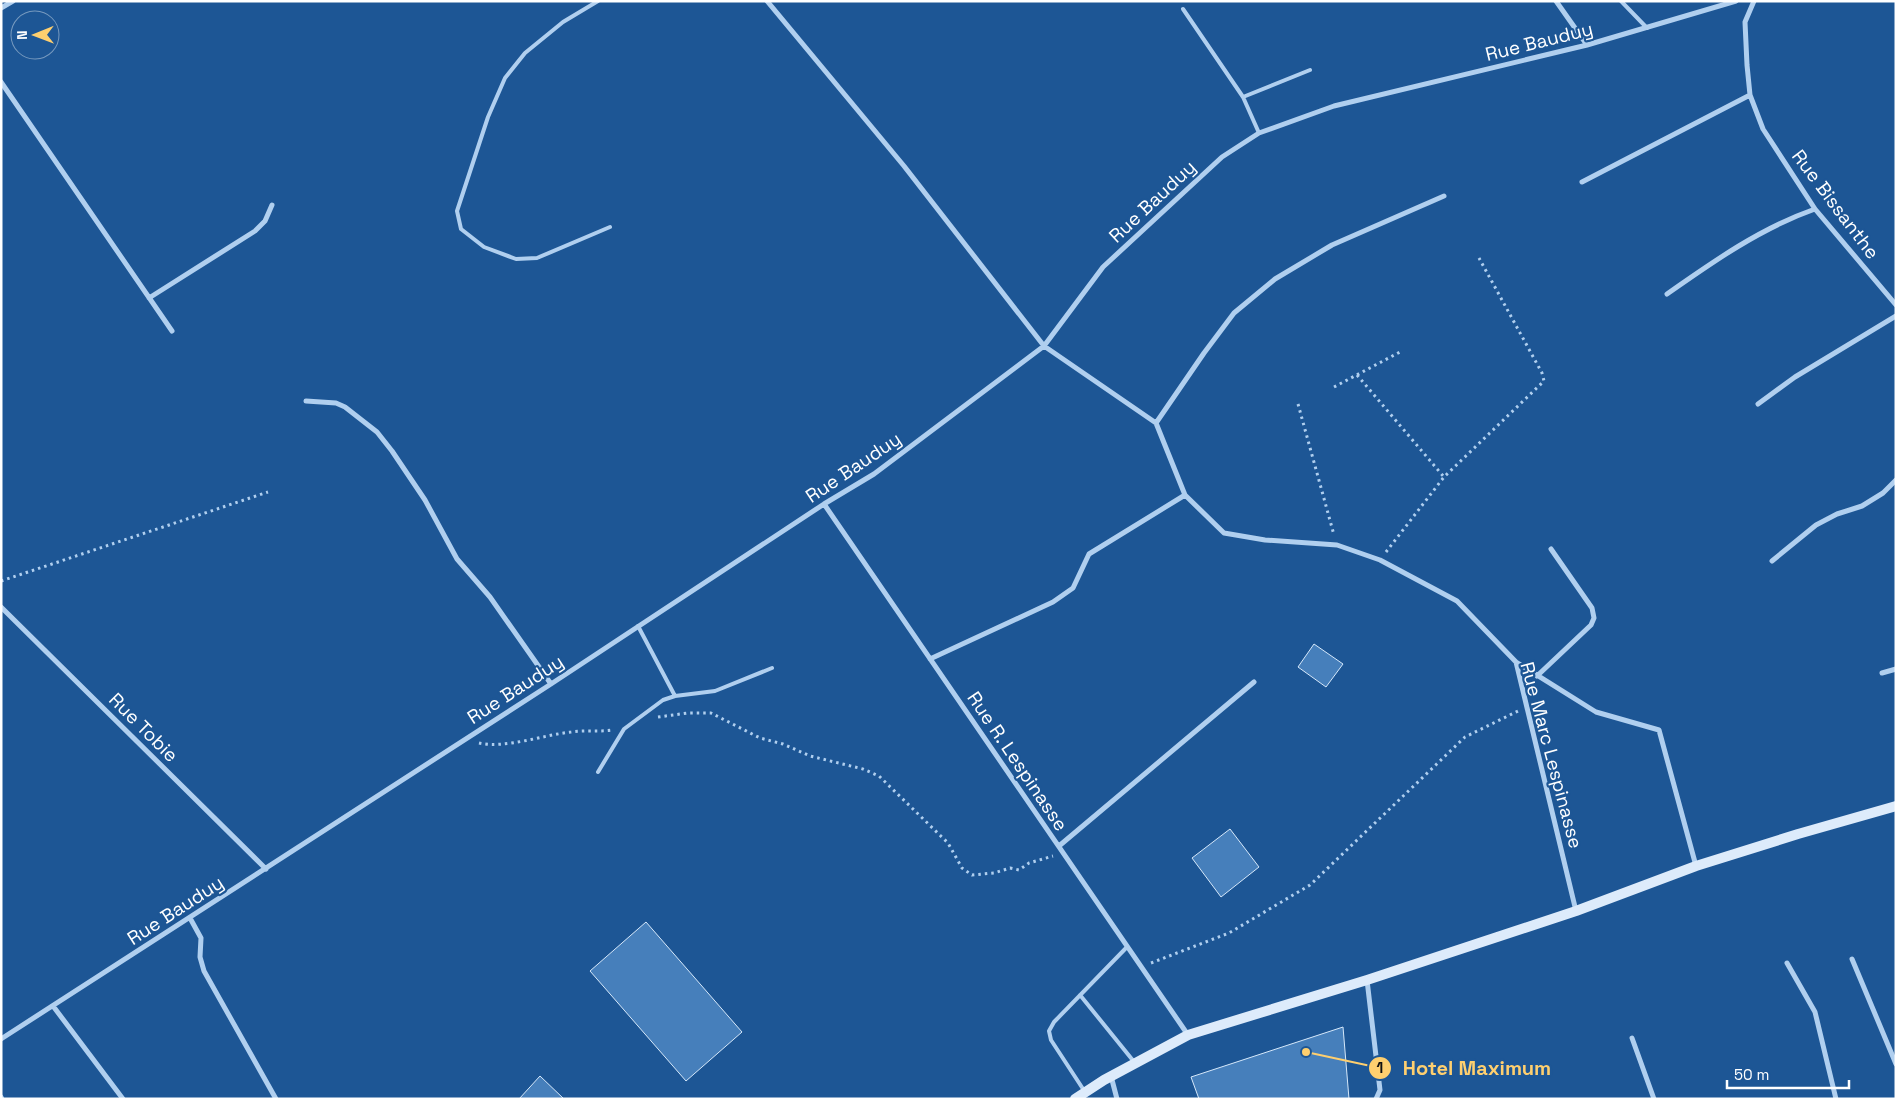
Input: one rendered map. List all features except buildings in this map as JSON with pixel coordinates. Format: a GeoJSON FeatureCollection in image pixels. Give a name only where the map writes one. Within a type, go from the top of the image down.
{"type":"FeatureCollection","features":[{"type":"Feature","properties":{"kind":"main road"},"geometry":{"type":"LineString","coordinates":[[1075,1099],[1111,1076],[1188,1036],[1367,980],[1576,911],[1696,866],[1896,806]]}},
{"type":"Feature","properties":{"kind":"street"},"geometry":{"type":"LineString","coordinates":[[1,8],[13,1]]}},
{"type":"Feature","properties":{"kind":"street"},"geometry":{"type":"LineString","coordinates":[[767,1],[904,166],[1044,346],[1156,423],[1204,352],[1234,313],[1275,279],[1332,245],[1444,196]]}},
{"type":"Feature","properties":{"kind":"street"},"geometry":{"type":"LineString","coordinates":[[1556,1],[1587,45]]}},
{"type":"Feature","properties":{"kind":"street","name":"Rue Bauduy"},"geometry":{"type":"LineString","coordinates":[[1,1039],[266,870],[824,504],[874,474],[1044,346],[1103,267],[1222,157],[1259,133],[1334,106],[1587,45],[1736,1]]}},
{"type":"Feature","properties":{"kind":"street","name":"Rue Bissanthe"},"geometry":{"type":"LineString","coordinates":[[1754,1],[1745,22],[1750,95],[1763,129],[1815,208],[1896,305]]}},
{"type":"Feature","properties":{"kind":"street"},"geometry":{"type":"LineString","coordinates":[[1,82],[172,331]]}},
{"type":"Feature","properties":{"kind":"street"},"geometry":{"type":"LineString","coordinates":[[1582,182],[1750,95]]}},
{"type":"Feature","properties":{"kind":"street"},"geometry":{"type":"LineString","coordinates":[[149,298],[255,231],[265,221],[272,205]]}},
{"type":"Feature","properties":{"kind":"street"},"geometry":{"type":"LineString","coordinates":[[1667,294],[1711,263],[1750,240],[1792,217],[1815,208]]}},
{"type":"Feature","properties":{"kind":"street"},"geometry":{"type":"LineString","coordinates":[[1758,404],[1795,377],[1896,316]]}},
{"type":"Feature","properties":{"kind":"street"},"geometry":{"type":"LineString","coordinates":[[306,402],[336,403],[345,407],[377,432],[392,450],[425,500],[457,559],[490,597],[551,684]]}},
{"type":"Feature","properties":{"kind":"street","name":"Rue Marc Lespinasse"},"geometry":{"type":"LineString","coordinates":[[1156,423],[1186,496],[1224,534],[1265,540],[1337,545],[1380,560],[1457,601],[1516,662],[1576,911]]}},
{"type":"Feature","properties":{"kind":"street"},"geometry":{"type":"LineString","coordinates":[[1772,561],[1816,525],[1837,514],[1862,506],[1883,493],[1896,480]]}},
{"type":"Feature","properties":{"kind":"street"},"geometry":{"type":"LineString","coordinates":[[930,659],[1053,602],[1073,588],[1089,554],[1186,496]]}},
{"type":"Feature","properties":{"kind":"street","name":"Rue R. Lespinasse"},"geometry":{"type":"LineString","coordinates":[[824,504],[1188,1036]]}},
{"type":"Feature","properties":{"kind":"street"},"geometry":{"type":"LineString","coordinates":[[1537,676],[1591,625],[1594,618],[1592,608],[1551,550]]}},
{"type":"Feature","properties":{"kind":"street","name":"Rue Tobie"},"geometry":{"type":"LineString","coordinates":[[1,607],[266,870]]}},
{"type":"Feature","properties":{"kind":"street"},"geometry":{"type":"LineString","coordinates":[[1516,662],[1596,712],[1660,730],[1696,866]]}},
{"type":"Feature","properties":{"kind":"street"},"geometry":{"type":"LineString","coordinates":[[1882,673],[1896,669]]}},
{"type":"Feature","properties":{"kind":"street"},"geometry":{"type":"LineString","coordinates":[[1058,846],[1254,682]]}},
{"type":"Feature","properties":{"kind":"street"},"geometry":{"type":"LineString","coordinates":[[190,918],[201,938],[200,957],[204,971],[276,1099]]}},
{"type":"Feature","properties":{"kind":"street"},"geometry":{"type":"LineString","coordinates":[[1852,959],[1896,1064]]}},
{"type":"Feature","properties":{"kind":"street"},"geometry":{"type":"LineString","coordinates":[[1787,963],[1815,1012],[1836,1099]]}},
{"type":"Feature","properties":{"kind":"street"},"geometry":{"type":"LineString","coordinates":[[1367,980],[1380,1090],[1376,1099]]}},
{"type":"Feature","properties":{"kind":"street"},"geometry":{"type":"LineString","coordinates":[[53,1006],[123,1099]]}},
{"type":"Feature","properties":{"kind":"street"},"geometry":{"type":"LineString","coordinates":[[1632,1038],[1654,1099]]}},
{"type":"Feature","properties":{"kind":"street"},"geometry":{"type":"LineString","coordinates":[[1111,1076],[1117,1099]]}},
{"type":"Feature","properties":{"kind":"lane"},"geometry":{"type":"LineString","coordinates":[[598,1],[563,22],[525,53],[505,78],[488,118],[457,211],[461,229],[484,247],[516,259],[537,258],[610,228]]}},
{"type":"Feature","properties":{"kind":"lane"},"geometry":{"type":"LineString","coordinates":[[1621,1],[1647,28]]}},
{"type":"Feature","properties":{"kind":"lane"},"geometry":{"type":"LineString","coordinates":[[1183,9],[1243,97],[1259,133]]}},
{"type":"Feature","properties":{"kind":"lane"},"geometry":{"type":"LineString","coordinates":[[1243,97],[1310,70]]}},
{"type":"Feature","properties":{"kind":"lane"},"geometry":{"type":"LineString","coordinates":[[638,626],[675,696]]}},
{"type":"Feature","properties":{"kind":"lane"},"geometry":{"type":"LineString","coordinates":[[598,772],[624,729],[663,700],[675,696],[715,691],[772,668]]}},
{"type":"Feature","properties":{"kind":"lane"},"geometry":{"type":"LineString","coordinates":[[1085,1092],[1051,1040],[1048,1032],[1054,1022],[1127,946]]}},
{"type":"Feature","properties":{"kind":"lane"},"geometry":{"type":"LineString","coordinates":[[1080,995],[1135,1064]]}},
{"type":"Feature","properties":{"kind":"path"},"geometry":{"type":"LineString","coordinates":[[1380,560],[1444,477],[1544,381],[1542,373],[1479,258]]}},
{"type":"Feature","properties":{"kind":"path"},"geometry":{"type":"LineString","coordinates":[[1334,387],[1400,352]]}},
{"type":"Feature","properties":{"kind":"path"},"geometry":{"type":"LineString","coordinates":[[1357,375],[1444,477]]}},
{"type":"Feature","properties":{"kind":"path"},"geometry":{"type":"LineString","coordinates":[[1298,404],[1337,545]]}},
{"type":"Feature","properties":{"kind":"path"},"geometry":{"type":"LineString","coordinates":[[1,581],[268,492]]}},
{"type":"Feature","properties":{"kind":"path"},"geometry":{"type":"LineString","coordinates":[[1141,966],[1229,933],[1310,885],[1466,737],[1527,708]]}},
{"type":"Feature","properties":{"kind":"path"},"geometry":{"type":"LineString","coordinates":[[650,720],[688,712],[711,713],[760,738],[783,744],[810,756],[862,768],[879,776],[948,843],[962,868],[972,875],[994,873],[1010,868],[1020,870],[1029,863],[1062,852]]}},
{"type":"Feature","properties":{"kind":"path"},"geometry":{"type":"LineString","coordinates":[[464,740],[487,746],[532,740],[570,732],[624,729]]}},
{"type":"Feature","properties":{"kind":"place","name":"Hotel Maximum"},"geometry":{"type":"Point","coordinates":[1306,1052]}}]}
